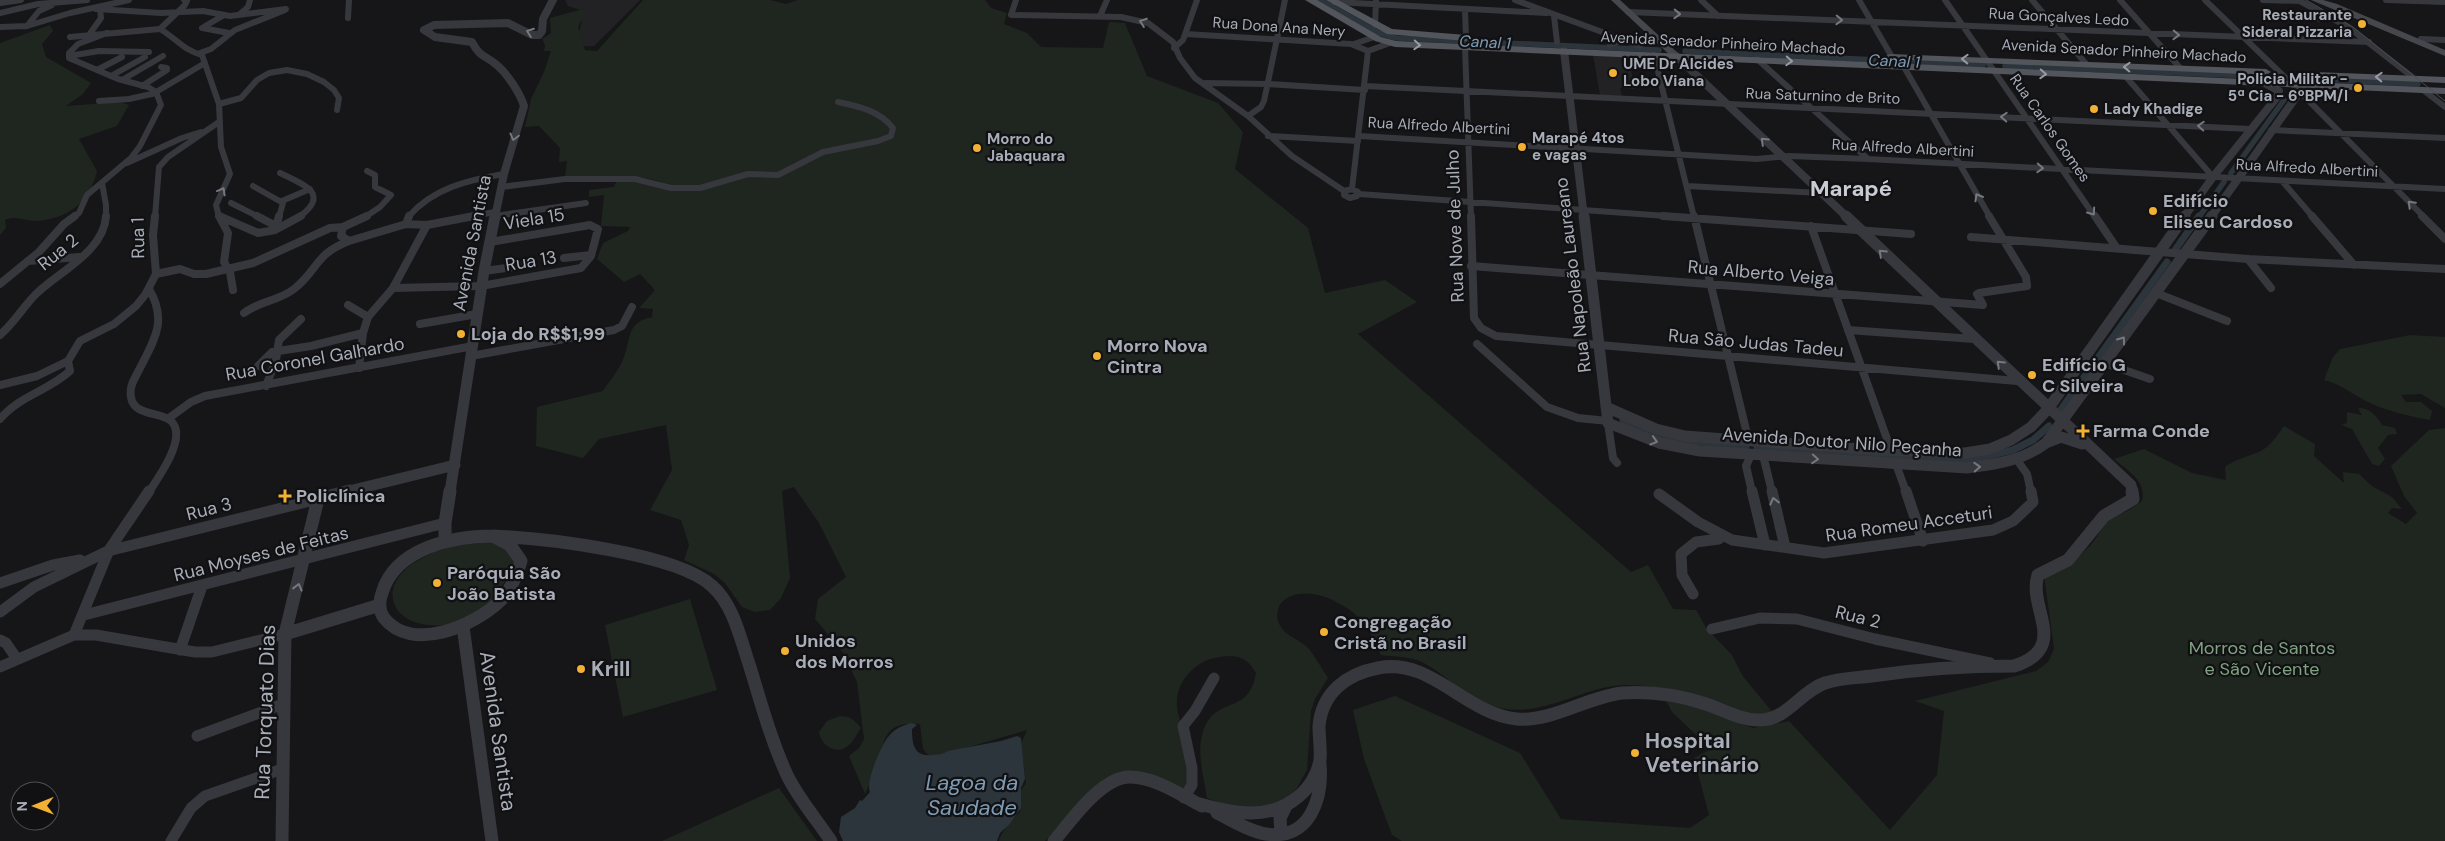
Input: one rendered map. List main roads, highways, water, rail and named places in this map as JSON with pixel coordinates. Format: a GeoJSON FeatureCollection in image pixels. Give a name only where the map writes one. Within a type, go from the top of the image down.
{"type":"FeatureCollection","features":[{"type":"Feature","properties":{"kind":"main road","name":"Avenida Senador Pinheiro Machado"},"geometry":{"type":"LineString","coordinates":[[1310,0],[1374,37],[1390,43],[1610,41],[1640,46],[1892,57],[2127,78],[2291,82],[2303,88],[2445,91]]}},
{"type":"Feature","properties":{"kind":"main road"},"geometry":{"type":"LineString","coordinates":[[1615,0],[1676,56]]}},
{"type":"Feature","properties":{"kind":"main road"},"geometry":{"type":"LineString","coordinates":[[2315,0],[2445,53]]}},
{"type":"Feature","properties":{"kind":"main road"},"geometry":{"type":"LineString","coordinates":[[2329,0],[2445,49]]}},
{"type":"Feature","properties":{"kind":"main road","name":"Avenida Senador Pinheiro Machado"},"geometry":{"type":"LineString","coordinates":[[1333,1],[1374,25],[1396,34],[1465,43],[1564,51],[1904,67],[2087,65],[2445,80]]}},
{"type":"Feature","properties":{"kind":"main road"},"geometry":{"type":"LineString","coordinates":[[2380,26],[2412,38],[2421,39]]}},
{"type":"Feature","properties":{"kind":"water","name":"Lagoa da Saudade"},"geometry":{"type":"Polygon","coordinates":[[[912,723],[917,725],[912,729],[915,748],[921,754],[926,755],[940,754],[1017,736],[1021,738],[1025,779],[1021,788],[1021,808],[1009,825],[1000,833],[997,841],[843,841],[839,832],[841,817],[855,808],[860,800],[862,801],[870,792],[869,787],[872,773],[878,756],[890,734],[902,726],[912,723]]]}},
{"type":"Feature","properties":{"kind":"waterway","name":"Canal 1"},"geometry":{"type":"LineString","coordinates":[[1320,0],[1379,33],[1396,38],[1659,50]]}},
{"type":"Feature","properties":{"kind":"waterway","name":"Canal 1"},"geometry":{"type":"LineString","coordinates":[[1685,51],[1983,65]]}},
{"type":"Feature","properties":{"kind":"waterway","name":"Canal 1"},"geometry":{"type":"LineString","coordinates":[[2005,66],[2274,77]]}},
{"type":"Feature","properties":{"kind":"waterway","name":"Canal 1"},"geometry":{"type":"LineString","coordinates":[[2295,78],[2418,84]]}},
{"type":"Feature","properties":{"kind":"waterway"},"geometry":{"type":"LineString","coordinates":[[2231,173],[2284,100]]}},
{"type":"Feature","properties":{"kind":"waterway"},"geometry":{"type":"LineString","coordinates":[[2199,217],[2224,182]]}},
{"type":"Feature","properties":{"kind":"waterway"},"geometry":{"type":"LineString","coordinates":[[2175,250],[2199,216]]}},
{"type":"Feature","properties":{"kind":"waterway"},"geometry":{"type":"LineString","coordinates":[[2059,412],[2167,262]]}},
{"type":"Feature","properties":{"kind":"waterway"},"geometry":{"type":"LineString","coordinates":[[1623,420],[1672,439],[1746,447]]}},
{"type":"Feature","properties":{"kind":"waterway"},"geometry":{"type":"LineString","coordinates":[[1757,448],[1970,460],[2013,450],[2033,440],[2049,426]]}},
{"type":"Feature","properties":{"kind":"tram line"},"geometry":{"type":"LineString","coordinates":[[2306,0],[2353,27],[2445,101]]}},
{"type":"Feature","properties":{"kind":"place","name":"Restaurante Sideral Pizzaria"},"geometry":{"type":"Point","coordinates":[2362,24]}},
{"type":"Feature","properties":{"kind":"place","name":"UME Dr Alcides Lobo Viana"},"geometry":{"type":"Point","coordinates":[1613,73]}},
{"type":"Feature","properties":{"kind":"place","name":"Policia Militar - 5ª Cia - 6ºBPM/I"},"geometry":{"type":"Point","coordinates":[2358,88]}},
{"type":"Feature","properties":{"kind":"place","name":"Lady Khadige"},"geometry":{"type":"Point","coordinates":[2094,109]}},
{"type":"Feature","properties":{"kind":"place","name":"Marapé 4tos e vagas"},"geometry":{"type":"Point","coordinates":[1522,147]}},
{"type":"Feature","properties":{"kind":"place","name":"Morro do Jabaquara"},"geometry":{"type":"Point","coordinates":[977,148]}},
{"type":"Feature","properties":{"kind":"place","name":"Edifício Eliseu Cardoso"},"geometry":{"type":"Point","coordinates":[2153,211]}},
{"type":"Feature","properties":{"kind":"place","name":"Loja do R$$1,99"},"geometry":{"type":"Point","coordinates":[461,334]}},
{"type":"Feature","properties":{"kind":"place","name":"Morro Nova Cintra"},"geometry":{"type":"Point","coordinates":[1097,356]}},
{"type":"Feature","properties":{"kind":"place","name":"Edifício G C Silveira"},"geometry":{"type":"Point","coordinates":[2032,375]}},
{"type":"Feature","properties":{"kind":"place","name":"Farma Conde"},"geometry":{"type":"Point","coordinates":[2083,431]}},
{"type":"Feature","properties":{"kind":"place","name":"Policlínica"},"geometry":{"type":"Point","coordinates":[285,496]}},
{"type":"Feature","properties":{"kind":"place","name":"Paróquia São João Batista"},"geometry":{"type":"Point","coordinates":[437,583]}},
{"type":"Feature","properties":{"kind":"place","name":"Congregação Cristã no Brasil"},"geometry":{"type":"Point","coordinates":[1324,632]}},
{"type":"Feature","properties":{"kind":"place","name":"Unidos dos Morros"},"geometry":{"type":"Point","coordinates":[785,651]}},
{"type":"Feature","properties":{"kind":"place","name":"Krill"},"geometry":{"type":"Point","coordinates":[581,669]}},
{"type":"Feature","properties":{"kind":"place","name":"Hospital Veterinário"},"geometry":{"type":"Point","coordinates":[1635,753]}},
{"type":"Feature","properties":{"kind":"district","name":"Marapé"},"geometry":{"type":"Point","coordinates":[1851,188]}},
{"type":"Feature","properties":{"kind":"park label","name":"Morros de Santos e São Vicente"},"geometry":{"type":"Point","coordinates":[2262,658]}}]}
